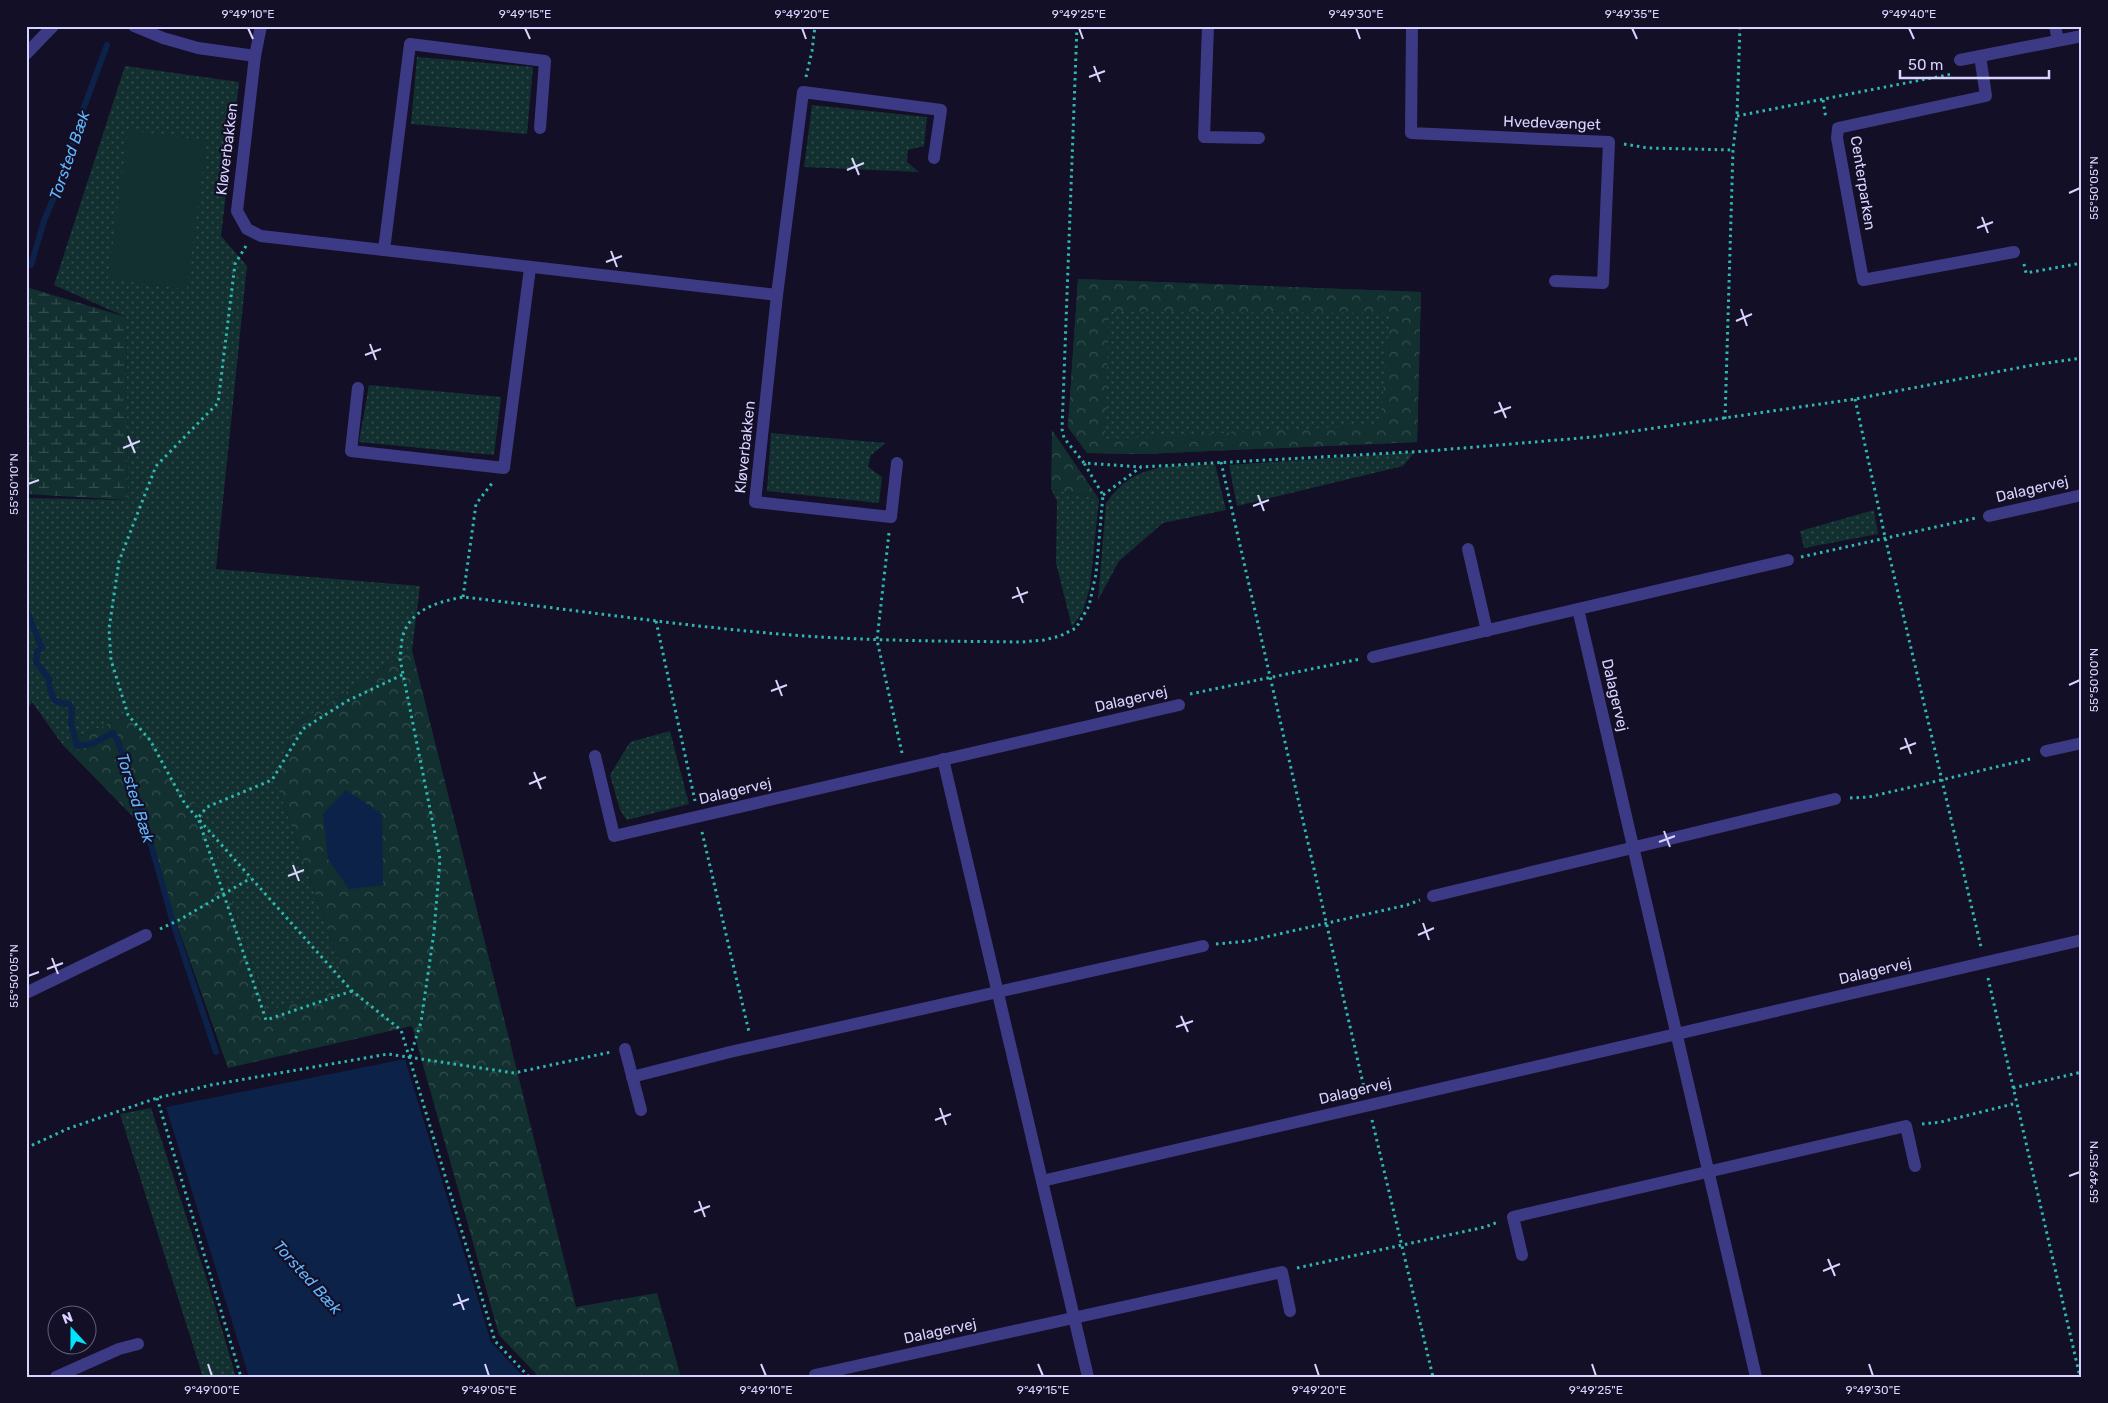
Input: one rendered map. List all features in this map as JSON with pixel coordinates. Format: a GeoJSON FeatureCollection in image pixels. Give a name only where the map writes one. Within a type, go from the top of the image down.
{"type":"FeatureCollection","features":[{"type":"Feature","properties":{"kind":"street"},"geometry":{"type":"LineString","coordinates":[[26,54],[53,26]]}},
{"type":"Feature","properties":{"kind":"street"},"geometry":{"type":"LineString","coordinates":[[134,26],[163,38],[198,48],[255,56]]}},
{"type":"Feature","properties":{"kind":"street","name":"Kløverbakken"},"geometry":{"type":"LineString","coordinates":[[254,233],[247,228],[237,211],[255,56],[261,26]]}},
{"type":"Feature","properties":{"kind":"street"},"geometry":{"type":"LineString","coordinates":[[1208,26],[1204,137],[1259,138]]}},
{"type":"Feature","properties":{"kind":"street","name":"Hvedevænget"},"geometry":{"type":"LineString","coordinates":[[1412,26],[1412,134],[1609,142],[1603,283],[1555,281]]}},
{"type":"Feature","properties":{"kind":"street"},"geometry":{"type":"LineString","coordinates":[[2055,26],[2058,40]]}},
{"type":"Feature","properties":{"kind":"street"},"geometry":{"type":"LineString","coordinates":[[1960,60],[2082,36]]}},
{"type":"Feature","properties":{"kind":"street"},"geometry":{"type":"LineString","coordinates":[[384,250],[410,44],[545,61],[540,128]]}},
{"type":"Feature","properties":{"kind":"street","name":"Centerparken"},"geometry":{"type":"LineString","coordinates":[[1980,56],[1986,96],[1838,128],[1837,138],[1863,280],[2014,252]]}},
{"type":"Feature","properties":{"kind":"street"},"geometry":{"type":"LineString","coordinates":[[803,92],[941,110],[934,158]]}},
{"type":"Feature","properties":{"kind":"street","name":"Kløverbakken"},"geometry":{"type":"LineString","coordinates":[[803,92],[777,295],[755,502],[891,517]]}},
{"type":"Feature","properties":{"kind":"street"},"geometry":{"type":"LineString","coordinates":[[254,233],[261,236],[530,268],[777,295]]}},
{"type":"Feature","properties":{"kind":"street"},"geometry":{"type":"LineString","coordinates":[[358,388],[351,451],[504,468],[530,268]]}},
{"type":"Feature","properties":{"kind":"street"},"geometry":{"type":"LineString","coordinates":[[891,517],[897,463]]}},
{"type":"Feature","properties":{"kind":"street","name":"Dalagervej"},"geometry":{"type":"LineString","coordinates":[[1989,516],[2082,495]]}},
{"type":"Feature","properties":{"kind":"street"},"geometry":{"type":"LineString","coordinates":[[1468,549],[1487,631]]}},
{"type":"Feature","properties":{"kind":"street"},"geometry":{"type":"LineString","coordinates":[[1373,657],[1788,560]]}},
{"type":"Feature","properties":{"kind":"street","name":"Dalagervej"},"geometry":{"type":"LineString","coordinates":[[1578,609],[1756,1377]]}},
{"type":"Feature","properties":{"kind":"street","name":"Dalagervej"},"geometry":{"type":"LineString","coordinates":[[596,756],[614,836],[1179,704]]}},
{"type":"Feature","properties":{"kind":"street"},"geometry":{"type":"LineString","coordinates":[[2046,751],[2082,743]]}},
{"type":"Feature","properties":{"kind":"street"},"geometry":{"type":"LineString","coordinates":[[943,759],[1088,1377]]}},
{"type":"Feature","properties":{"kind":"street"},"geometry":{"type":"LineString","coordinates":[[1433,896],[1835,799]]}},
{"type":"Feature","properties":{"kind":"street"},"geometry":{"type":"LineString","coordinates":[[26,993],[146,935]]}},
{"type":"Feature","properties":{"kind":"street","name":"Dalagervej"},"geometry":{"type":"LineString","coordinates":[[1042,1181],[2082,940]]}},
{"type":"Feature","properties":{"kind":"street"},"geometry":{"type":"LineString","coordinates":[[632,1076],[1204,946]]}},
{"type":"Feature","properties":{"kind":"street"},"geometry":{"type":"LineString","coordinates":[[625,1050],[640,1110]]}},
{"type":"Feature","properties":{"kind":"street"},"geometry":{"type":"LineString","coordinates":[[1522,1255],[1513,1217],[1906,1126],[1915,1166]]}},
{"type":"Feature","properties":{"kind":"street"},"geometry":{"type":"LineString","coordinates":[[1282,1272],[1290,1311]]}},
{"type":"Feature","properties":{"kind":"street","name":"Dalagervej"},"geometry":{"type":"LineString","coordinates":[[815,1377],[815,1375],[1282,1272]]}},
{"type":"Feature","properties":{"kind":"street"},"geometry":{"type":"LineString","coordinates":[[56,1377],[119,1348],[138,1344]]}},
{"type":"Feature","properties":{"kind":"path"},"geometry":{"type":"LineString","coordinates":[[803,92],[812,51],[815,26]]}},
{"type":"Feature","properties":{"kind":"path"},"geometry":{"type":"LineString","coordinates":[[410,1058],[421,1022],[428,977],[440,859],[400,659],[404,635],[415,616],[435,603],[463,597],[656,621],[781,634],[877,640],[1022,642],[1060,636],[1076,628],[1088,606],[1093,590],[1103,495],[1084,463],[1064,438],[1062,429],[1077,26]]}},
{"type":"Feature","properties":{"kind":"path"},"geometry":{"type":"LineString","coordinates":[[1726,419],[1733,150],[1740,26]]}},
{"type":"Feature","properties":{"kind":"path"},"geometry":{"type":"LineString","coordinates":[[1736,116],[1952,74],[1960,60]]}},
{"type":"Feature","properties":{"kind":"path"},"geometry":{"type":"LineString","coordinates":[[1609,142],[1648,148],[1733,150]]}},
{"type":"Feature","properties":{"kind":"path"},"geometry":{"type":"LineString","coordinates":[[254,233],[235,264],[218,403],[156,466],[120,561],[109,629],[111,660],[128,715],[150,740],[185,804],[352,991],[401,1030],[495,1341],[529,1377]]}},
{"type":"Feature","properties":{"kind":"path"},"geometry":{"type":"LineString","coordinates":[[2014,252],[2024,262],[2026,273],[2082,263]]}},
{"type":"Feature","properties":{"kind":"path"},"geometry":{"type":"LineString","coordinates":[[1084,463],[1141,467],[1428,451],[1593,437],[1855,399],[2034,365],[2082,358]]}},
{"type":"Feature","properties":{"kind":"path"},"geometry":{"type":"LineString","coordinates":[[1855,399],[1885,537],[2080,1377]]}},
{"type":"Feature","properties":{"kind":"path"},"geometry":{"type":"LineString","coordinates":[[1221,462],[1325,923],[1433,1377]]}},
{"type":"Feature","properties":{"kind":"path"},"geometry":{"type":"LineString","coordinates":[[1103,495],[1141,467]]}},
{"type":"Feature","properties":{"kind":"path"},"geometry":{"type":"LineString","coordinates":[[463,597],[476,504],[504,468]]}},
{"type":"Feature","properties":{"kind":"path"},"geometry":{"type":"LineString","coordinates":[[1788,560],[1885,537],[1989,516]]}},
{"type":"Feature","properties":{"kind":"path"},"geometry":{"type":"LineString","coordinates":[[891,517],[877,640],[905,768]]}},
{"type":"Feature","properties":{"kind":"path"},"geometry":{"type":"LineString","coordinates":[[656,621],[698,817],[753,1047]]}},
{"type":"Feature","properties":{"kind":"path"},"geometry":{"type":"LineString","coordinates":[[1179,704],[1190,694],[1269,676],[1373,657]]}},
{"type":"Feature","properties":{"kind":"path"},"geometry":{"type":"LineString","coordinates":[[198,818],[207,807],[272,780],[303,729],[346,701],[404,674]]}},
{"type":"Feature","properties":{"kind":"path"},"geometry":{"type":"LineString","coordinates":[[1835,799],[1869,798],[2029,760],[2046,751]]}},
{"type":"Feature","properties":{"kind":"path"},"geometry":{"type":"LineString","coordinates":[[198,818],[266,1020],[352,991]]}},
{"type":"Feature","properties":{"kind":"path"},"geometry":{"type":"LineString","coordinates":[[160,929],[252,878]]}},
{"type":"Feature","properties":{"kind":"path"},"geometry":{"type":"LineString","coordinates":[[1204,946],[1248,941],[1407,905],[1433,896]]}},
{"type":"Feature","properties":{"kind":"path"},"geometry":{"type":"LineString","coordinates":[[26,1148],[67,1129],[157,1098],[211,1084],[388,1054],[514,1073],[625,1050]]}},
{"type":"Feature","properties":{"kind":"path"},"geometry":{"type":"LineString","coordinates":[[2013,1088],[2082,1072]]}},
{"type":"Feature","properties":{"kind":"path"},"geometry":{"type":"LineString","coordinates":[[157,1098],[241,1377]]}},
{"type":"Feature","properties":{"kind":"path"},"geometry":{"type":"LineString","coordinates":[[1906,1126],[1941,1122],[2017,1103]]}},
{"type":"Feature","properties":{"kind":"path"},"geometry":{"type":"LineString","coordinates":[[1282,1272],[1485,1227],[1513,1217]]}},
{"type":"Feature","properties":{"kind":"green space"},"geometry":{"type":"Polygon","coordinates":[[[417,57],[533,67],[527,134],[411,124],[417,57]]]}},
{"type":"Feature","properties":{"kind":"green space"},"geometry":{"type":"Polygon","coordinates":[[[125,66],[239,82],[221,236],[247,266],[216,569],[420,586],[412,650],[294,725],[276,782],[347,985],[268,1011],[202,813],[128,715],[62,744],[32,702],[26,674],[26,498],[128,500],[126,317],[54,285],[125,66]]]}},
{"type":"Feature","properties":{"kind":"green space"},"geometry":{"type":"Polygon","coordinates":[[[812,105],[927,117],[924,146],[908,150],[907,162],[919,172],[804,167],[812,105]]]}},
{"type":"Feature","properties":{"kind":"green space"},"geometry":{"type":"Polygon","coordinates":[[[128,130],[207,141],[187,289],[108,279],[128,130]]]}},
{"type":"Feature","properties":{"kind":"green space"},"geometry":{"type":"Polygon","coordinates":[[[1078,279],[1421,292],[1417,442],[1142,454],[1087,453],[1068,427],[1078,279]]]}},
{"type":"Feature","properties":{"kind":"green space"},"geometry":{"type":"Polygon","coordinates":[[[1078,279],[1421,292],[1417,442],[1142,454],[1087,453],[1068,427],[1078,279]],[[1109,312],[1105,439],[1380,425],[1390,313],[1109,312]]]}},
{"type":"Feature","properties":{"kind":"green space"},"geometry":{"type":"Polygon","coordinates":[[[26,287],[126,317],[128,500],[26,494],[26,287]]]}},
{"type":"Feature","properties":{"kind":"green space"},"geometry":{"type":"Polygon","coordinates":[[[369,385],[501,397],[494,455],[359,442],[369,385]]]}},
{"type":"Feature","properties":{"kind":"green space"},"geometry":{"type":"Polygon","coordinates":[[[1052,430],[1099,499],[1051,489],[1052,430]]]}},
{"type":"Feature","properties":{"kind":"green space"},"geometry":{"type":"Polygon","coordinates":[[[771,433],[886,443],[871,455],[868,467],[882,477],[879,503],[767,491],[771,433]]]}},
{"type":"Feature","properties":{"kind":"green space"},"geometry":{"type":"Polygon","coordinates":[[[1415,452],[1403,466],[1237,506],[1229,465],[1415,452]]]}},
{"type":"Feature","properties":{"kind":"green space"},"geometry":{"type":"Polygon","coordinates":[[[1215,464],[1226,510],[1163,523],[1119,561],[1098,600],[1106,503],[1117,489],[1141,473],[1154,469],[1215,464]]]}},
{"type":"Feature","properties":{"kind":"green space"},"geometry":{"type":"Polygon","coordinates":[[[1051,489],[1099,499],[1090,587],[1083,611],[1072,627],[1056,563],[1057,501],[1051,489]]]}},
{"type":"Feature","properties":{"kind":"green space"},"geometry":{"type":"Polygon","coordinates":[[[1874,510],[1878,534],[1804,548],[1800,531],[1874,510]]]}},
{"type":"Feature","properties":{"kind":"green space"},"geometry":{"type":"Polygon","coordinates":[[[412,650],[576,1307],[657,1293],[681,1377],[539,1377],[499,1335],[412,1026],[228,1068],[142,826],[62,744],[128,715],[150,740],[202,813],[268,1011],[347,985],[276,782],[294,725],[412,650]]]}},
{"type":"Feature","properties":{"kind":"green space"},"geometry":{"type":"Polygon","coordinates":[[[26,676],[31,689],[32,702],[26,711],[26,676]]]}},
{"type":"Feature","properties":{"kind":"green space"},"geometry":{"type":"Polygon","coordinates":[[[670,731],[689,804],[627,820],[620,810],[610,775],[630,742],[670,731]]]}},
{"type":"Feature","properties":{"kind":"green space"},"geometry":{"type":"Polygon","coordinates":[[[151,1108],[209,1286],[236,1377],[203,1377],[120,1114],[151,1108]]]}},
{"type":"Feature","properties":{"kind":"water"},"geometry":{"type":"Polygon","coordinates":[[[346,790],[382,814],[383,885],[349,889],[328,859],[323,814],[346,790]]]}},
{"type":"Feature","properties":{"kind":"water"},"geometry":{"type":"Polygon","coordinates":[[[405,1059],[491,1342],[524,1377],[249,1377],[166,1107],[405,1059]]]}},
{"type":"Feature","properties":{"kind":"waterway","name":"Torsted Bæk"},"geometry":{"type":"LineString","coordinates":[[31,265],[44,221],[66,168],[81,115],[107,45]]}},
{"type":"Feature","properties":{"kind":"waterway","name":"Torsted Bæk"},"geometry":{"type":"LineString","coordinates":[[26,610],[42,648],[37,651],[36,662],[49,679],[54,700],[69,704],[72,709],[71,723],[77,746],[92,744],[113,733],[118,741],[146,827],[174,926],[216,1052]]}}]}
